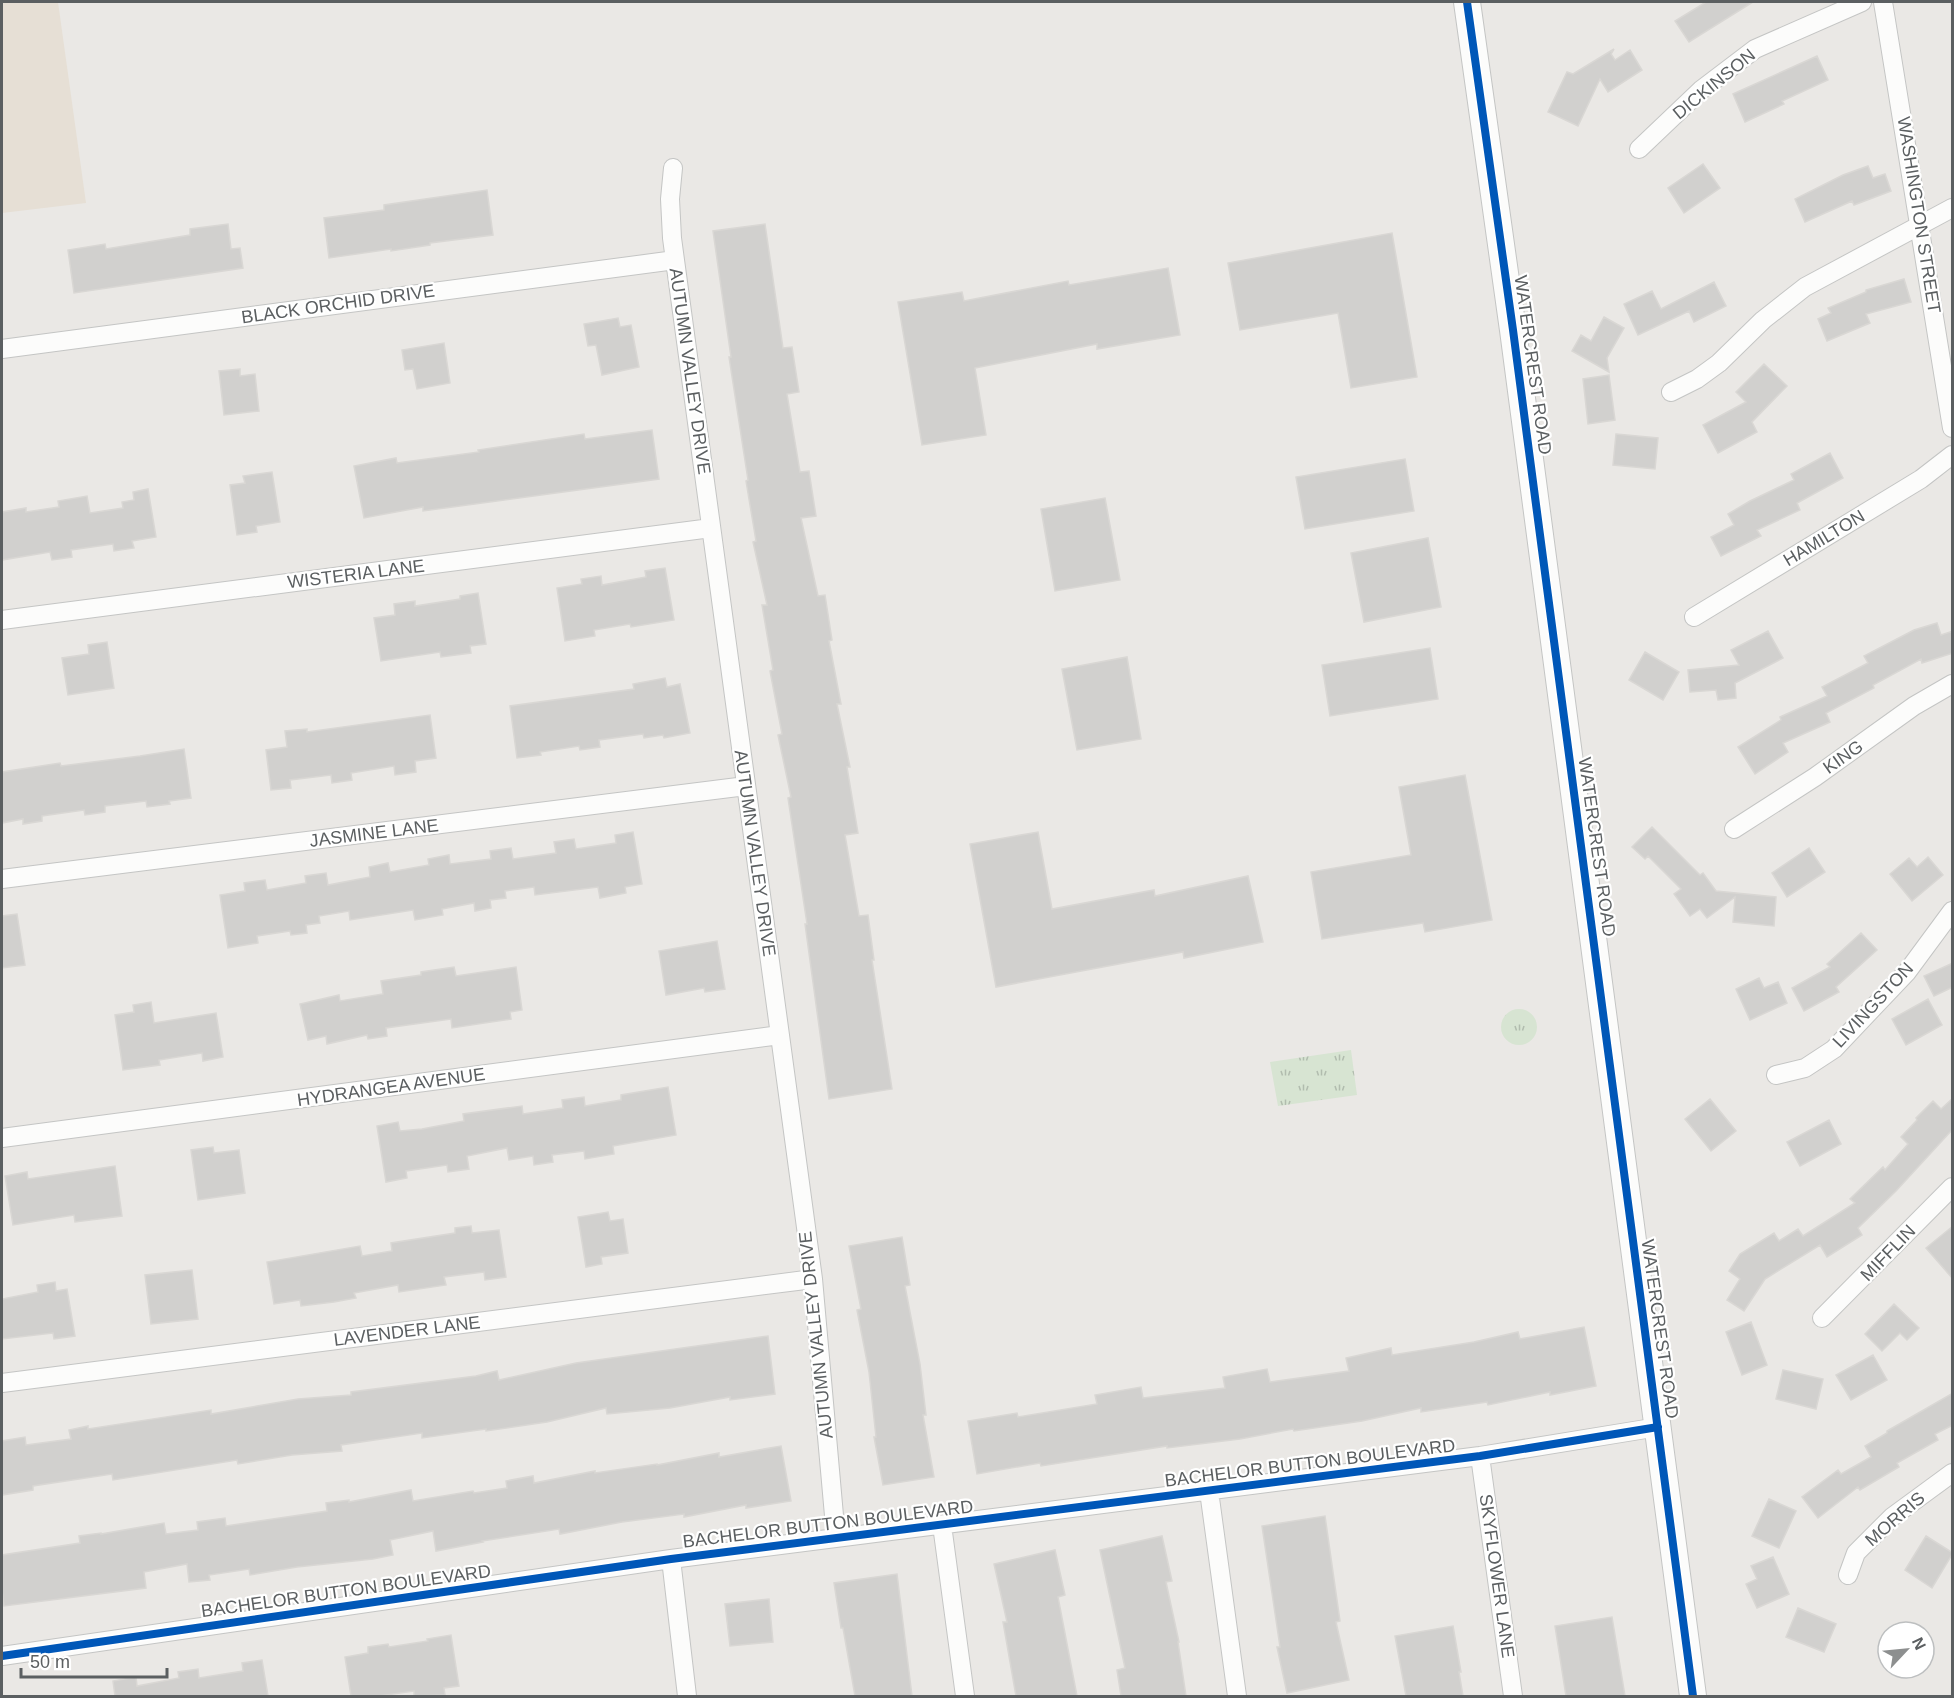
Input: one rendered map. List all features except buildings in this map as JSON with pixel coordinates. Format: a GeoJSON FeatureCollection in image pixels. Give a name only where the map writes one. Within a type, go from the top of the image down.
{"type":"FeatureCollection","features":[{"type":"Feature","properties":{"kind":"street","name":"WATERCREST ROAD"},"geometry":{"type":"LineString","coordinates":[[1467,2],[1514,330],[1693,1696]]}},
{"type":"Feature","properties":{"kind":"street","name":"DICKINSON"},"geometry":{"type":"LineString","coordinates":[[1639,149],[1701,90],[1755,49],[1862,2]]}},
{"type":"Feature","properties":{"kind":"street","name":"WASHINGTON STREET"},"geometry":{"type":"LineString","coordinates":[[1883,2],[1953,428]]}},
{"type":"Feature","properties":{"kind":"street","name":"AUTUMN VALLEY DRIVE"},"geometry":{"type":"LineString","coordinates":[[673,168],[670,199],[675,260],[813,1279],[836,1538]]}},
{"type":"Feature","properties":{"kind":"street"},"geometry":{"type":"LineString","coordinates":[[1671,392],[1705,374],[1763,320],[1805,287],[1953,208]]}},
{"type":"Feature","properties":{"kind":"street","name":"BLACK ORCHID DRIVE"},"geometry":{"type":"LineString","coordinates":[[2,349],[675,260]]}},
{"type":"Feature","properties":{"kind":"street","name":"HAMILTON"},"geometry":{"type":"LineString","coordinates":[[1694,617],[1921,479],[1953,455]]}},
{"type":"Feature","properties":{"kind":"street","name":"WISTERIA LANE"},"geometry":{"type":"LineString","coordinates":[[2,620],[711,528]]}},
{"type":"Feature","properties":{"kind":"street","name":"KING"},"geometry":{"type":"LineString","coordinates":[[1734,829],[1815,777],[1914,706],[1953,684]]}},
{"type":"Feature","properties":{"kind":"street","name":"JASMINE LANE"},"geometry":{"type":"LineString","coordinates":[[2,879],[746,786]]}},
{"type":"Feature","properties":{"kind":"street","name":"LIVINGSTON"},"geometry":{"type":"LineString","coordinates":[[1776,1075],[1805,1068],[1834,1049],[1907,972],[1953,912]]}},
{"type":"Feature","properties":{"kind":"street","name":"HYDRANGEA AVENUE"},"geometry":{"type":"LineString","coordinates":[[2,1138],[780,1035]]}},
{"type":"Feature","properties":{"kind":"street","name":"MIFFLIN"},"geometry":{"type":"LineString","coordinates":[[1822,1318],[1953,1187]]}},
{"type":"Feature","properties":{"kind":"street","name":"LAVENDER LANE"},"geometry":{"type":"LineString","coordinates":[[2,1383],[813,1279]]}},
{"type":"Feature","properties":{"kind":"street","name":"BACHELOR BUTTON BOULEVARD"},"geometry":{"type":"LineString","coordinates":[[2,1656],[671,1559],[1480,1456],[1658,1427]]}},
{"type":"Feature","properties":{"kind":"street","name":"SKYFLOWER LANE"},"geometry":{"type":"LineString","coordinates":[[1480,1456],[1513,1696]]}},
{"type":"Feature","properties":{"kind":"street","name":"MORRIS"},"geometry":{"type":"LineString","coordinates":[[1848,1575],[1856,1553],[1892,1517],[1953,1473]]}},
{"type":"Feature","properties":{"kind":"street"},"geometry":{"type":"LineString","coordinates":[[1209,1491],[1237,1696]]}},
{"type":"Feature","properties":{"kind":"street"},"geometry":{"type":"LineString","coordinates":[[942,1525],[965,1696]]}},
{"type":"Feature","properties":{"kind":"street"},"geometry":{"type":"LineString","coordinates":[[671,1559],[687,1696]]}},
{"type":"Feature","properties":{"kind":"shaded area"},"geometry":{"type":"Polygon","coordinates":[[[2,2],[58,2],[86,203],[2,213],[2,2]]]}},
{"type":"Feature","properties":{"kind":"green space"},"geometry":{"type":"Polygon","coordinates":[[[1519,1009],[1532,1014],[1537,1027],[1532,1040],[1519,1045],[1506,1040],[1501,1027],[1506,1014],[1519,1009]]]}},
{"type":"Feature","properties":{"kind":"green space"},"geometry":{"type":"Polygon","coordinates":[[[1351,1050],[1357,1095],[1278,1106],[1270,1062],[1351,1050]]]}},
{"type":"Feature","properties":{"kind":"cycle path"},"geometry":{"type":"LineString","coordinates":[[1467,2],[1513,330],[1693,1696]]}},
{"type":"Feature","properties":{"kind":"cycle path"},"geometry":{"type":"LineString","coordinates":[[2,1656],[671,1559],[1480,1456],[1658,1427]]}}]}
